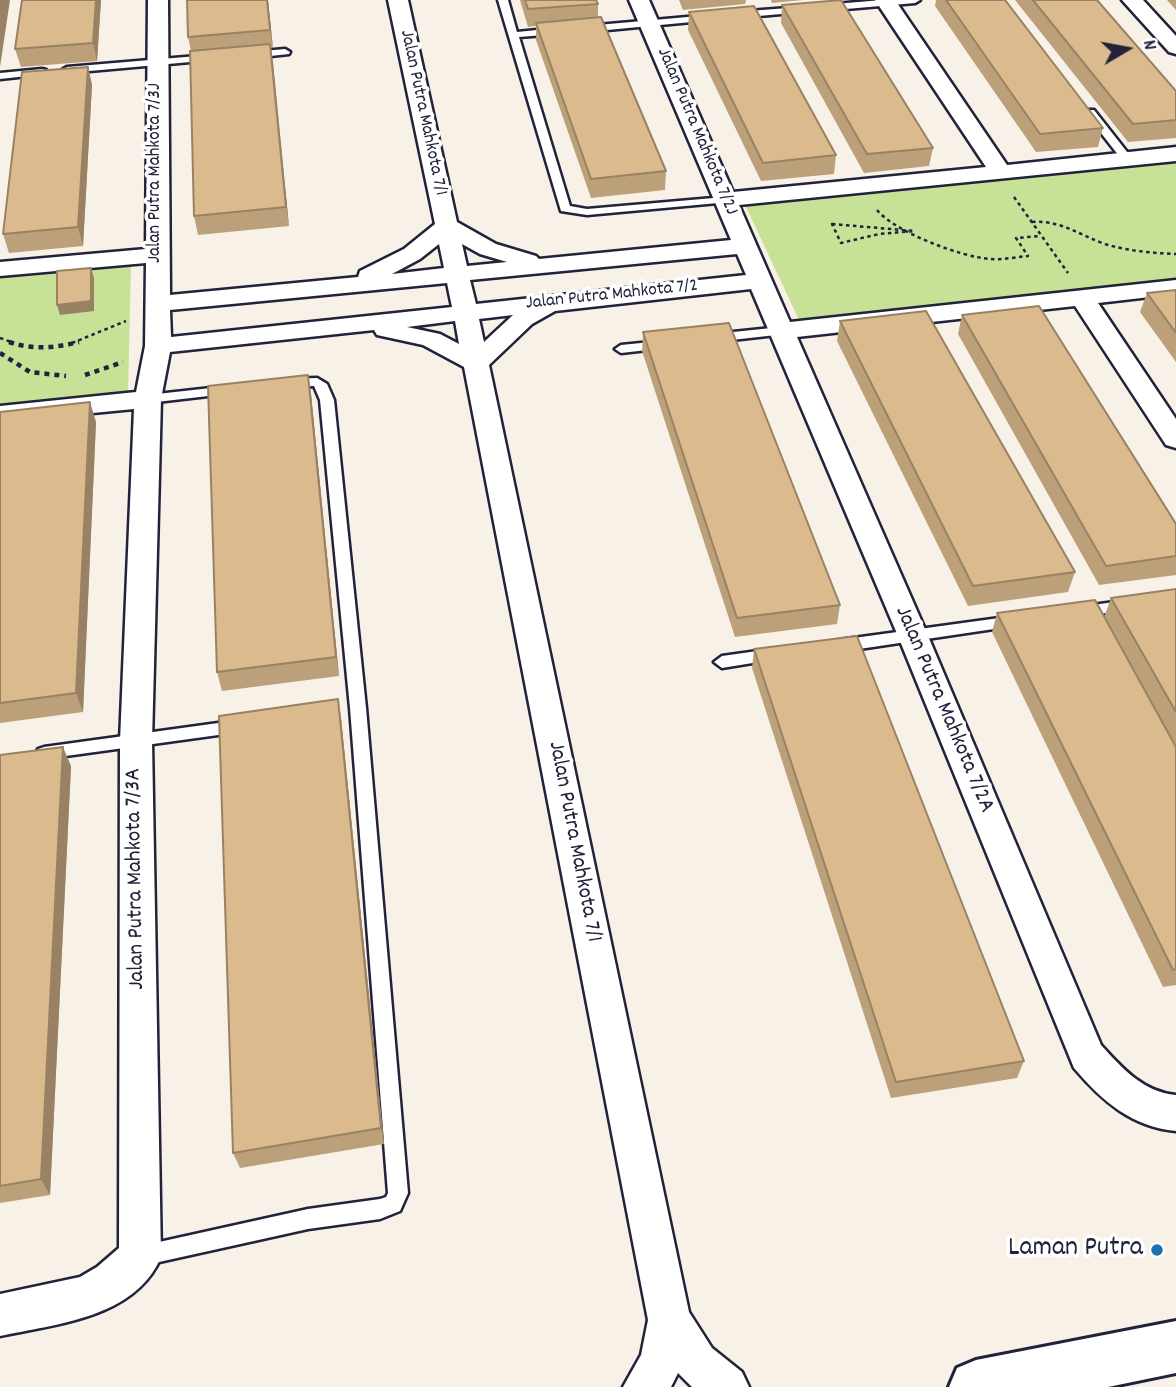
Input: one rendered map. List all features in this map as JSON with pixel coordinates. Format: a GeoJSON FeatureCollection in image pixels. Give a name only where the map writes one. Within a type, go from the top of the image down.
{"type":"FeatureCollection","features":[{"type":"Feature","properties":{"kind":"street","name":"Jalan Putra Mahkota 7/3J"},"geometry":{"type":"LineString","coordinates":[[158,0],[158,346]]}},
{"type":"Feature","properties":{"kind":"street","name":"Jalan Putra Mahkota 7/1"},"geometry":{"type":"LineString","coordinates":[[398,0],[476,363],[669,1321],[661,1363],[645,1387]]}},
{"type":"Feature","properties":{"kind":"street","name":"Jalan Putra Mahkota 7/2J"},"geometry":{"type":"LineString","coordinates":[[639,0],[753,264]]}},
{"type":"Feature","properties":{"kind":"street"},"geometry":{"type":"LineString","coordinates":[[1132,0],[1176,48]]}},
{"type":"Feature","properties":{"kind":"street"},"geometry":{"type":"LineString","coordinates":[[886,1],[1000,171]]}},
{"type":"Feature","properties":{"kind":"street"},"geometry":{"type":"LineString","coordinates":[[725,200],[1176,154]]}},
{"type":"Feature","properties":{"kind":"street","name":"Jalan Putra Mahkota 7/1"},"geometry":{"type":"LineString","coordinates":[[344,286],[388,268],[447,226]]}},
{"type":"Feature","properties":{"kind":"street","name":"Jalan Putra Mahkota 7/2"},"geometry":{"type":"LineString","coordinates":[[447,226],[466,239],[504,255],[555,264]]}},
{"type":"Feature","properties":{"kind":"street"},"geometry":{"type":"LineString","coordinates":[[0,269],[156,255]]}},
{"type":"Feature","properties":{"kind":"street","name":"Jalan Putra Mahkota 7/2"},"geometry":{"type":"LineString","coordinates":[[158,304],[555,264],[753,264]]}},
{"type":"Feature","properties":{"kind":"street","name":"Jalan Putra Mahkota 7/2"},"geometry":{"type":"LineString","coordinates":[[346,325],[570,299],[753,264]]}},
{"type":"Feature","properties":{"kind":"street","name":"Jalan Putra Mahkota 7/2A"},"geometry":{"type":"LineString","coordinates":[[753,264],[913,636],[1087,1055],[1107,1080],[1132,1099],[1162,1113],[1176,1113]]}},
{"type":"Feature","properties":{"kind":"street"},"geometry":{"type":"LineString","coordinates":[[781,331],[1077,288],[1176,287]]}},
{"type":"Feature","properties":{"kind":"street"},"geometry":{"type":"LineString","coordinates":[[1077,288],[1176,439]]}},
{"type":"Feature","properties":{"kind":"street"},"geometry":{"type":"LineString","coordinates":[[158,346],[346,325],[407,333],[432,340],[476,363],[508,331],[532,313],[570,299]]}},
{"type":"Feature","properties":{"kind":"street","name":"Jalan Putra Mahkota 7/3A"},"geometry":{"type":"LineString","coordinates":[[140,1256],[136,741],[148,399],[158,346]]}},
{"type":"Feature","properties":{"kind":"street"},"geometry":{"type":"LineString","coordinates":[[0,414],[148,399]]}},
{"type":"Feature","properties":{"kind":"street"},"geometry":{"type":"LineString","coordinates":[[0,1315],[86,1297],[112,1282],[140,1256]]}},
{"type":"Feature","properties":{"kind":"street","name":"Jalan Putra Mahkota 7/1"},"geometry":{"type":"LineString","coordinates":[[669,1321],[697,1363],[727,1387]]}},
{"type":"Feature","properties":{"kind":"street"},"geometry":{"type":"LineString","coordinates":[[976,1387],[1176,1347]]}},
{"type":"Feature","properties":{"kind":"lane"},"geometry":{"type":"LineString","coordinates":[[503,0],[565,209],[587,212],[725,200]]}},
{"type":"Feature","properties":{"kind":"lane"},"geometry":{"type":"LineString","coordinates":[[728,16],[915,0]]}},
{"type":"Feature","properties":{"kind":"lane"},"geometry":{"type":"LineString","coordinates":[[581,29],[715,17]]}},
{"type":"Feature","properties":{"kind":"lane"},"geometry":{"type":"LineString","coordinates":[[513,35],[568,30]]}},
{"type":"Feature","properties":{"kind":"lane"},"geometry":{"type":"LineString","coordinates":[[246,55],[285,52]]}},
{"type":"Feature","properties":{"kind":"lane"},"geometry":{"type":"LineString","coordinates":[[0,76],[220,57]]}},
{"type":"Feature","properties":{"kind":"lane"},"geometry":{"type":"LineString","coordinates":[[1085,106],[1127,159]]}},
{"type":"Feature","properties":{"kind":"lane"},"geometry":{"type":"LineString","coordinates":[[701,340],[781,331]]}},
{"type":"Feature","properties":{"kind":"lane"},"geometry":{"type":"LineString","coordinates":[[621,349],[675,343]]}},
{"type":"Feature","properties":{"kind":"lane"},"geometry":{"type":"LineString","coordinates":[[140,1256],[308,1219],[380,1209],[393,1204],[398,1193],[351,709],[327,400],[317,382],[269,386]]}},
{"type":"Feature","properties":{"kind":"lane"},"geometry":{"type":"LineString","coordinates":[[148,399],[242,388]]}},
{"type":"Feature","properties":{"kind":"lane"},"geometry":{"type":"LineString","coordinates":[[1065,614],[1148,602]]}},
{"type":"Feature","properties":{"kind":"lane"},"geometry":{"type":"LineString","coordinates":[[818,649],[1024,620]]}},
{"type":"Feature","properties":{"kind":"lane"},"geometry":{"type":"LineString","coordinates":[[722,662],[790,652]]}},
{"type":"Feature","properties":{"kind":"lane"},"geometry":{"type":"LineString","coordinates":[[27,755],[253,724]]}},
{"type":"Feature","properties":{"kind":"path"},"geometry":{"type":"LineString","coordinates":[[1011,192],[1077,288]]}},
{"type":"Feature","properties":{"kind":"path"},"geometry":{"type":"LineString","coordinates":[[871,202],[885,220],[915,231],[954,252],[991,259],[1027,256],[1016,238],[1041,236]]}},
{"type":"Feature","properties":{"kind":"path"},"geometry":{"type":"LineString","coordinates":[[1032,222],[1054,221],[1102,243],[1123,249],[1176,254]]}},
{"type":"Feature","properties":{"kind":"path"},"geometry":{"type":"LineString","coordinates":[[832,224],[915,231],[879,234],[841,243],[832,224]]}},
{"type":"Feature","properties":{"kind":"path"},"geometry":{"type":"LineString","coordinates":[[0,338],[14,344],[60,347],[88,340],[158,304]]}},
{"type":"Feature","properties":{"kind":"path"},"geometry":{"type":"LineString","coordinates":[[82,376],[125,362],[158,346]]}},
{"type":"Feature","properties":{"kind":"path"},"geometry":{"type":"LineString","coordinates":[[0,353],[15,366],[32,374],[69,376]]}},
{"type":"Feature","properties":{"kind":"green space"},"geometry":{"type":"Polygon","coordinates":[[[1176,160],[1176,283],[801,324],[745,205],[1176,160]]]}},
{"type":"Feature","properties":{"kind":"green space"},"geometry":{"type":"Polygon","coordinates":[[[131,265],[128,394],[0,406],[0,277],[131,265]]]}},
{"type":"Feature","properties":{"kind":"building"},"geometry":{"type":"Polygon","coordinates":[[[22,0],[96,0],[93,43],[15,49],[22,0]]]}},
{"type":"Feature","properties":{"kind":"building"},"geometry":{"type":"Polygon","coordinates":[[[187,0],[267,0],[270,30],[188,37],[187,0]]]}},
{"type":"Feature","properties":{"kind":"building"},"geometry":{"type":"Polygon","coordinates":[[[525,0],[596,0],[598,4],[528,9],[525,0]]]}},
{"type":"Feature","properties":{"kind":"building"},"geometry":{"type":"Polygon","coordinates":[[[841,0],[933,148],[867,154],[782,5],[841,0]]]}},
{"type":"Feature","properties":{"kind":"building"},"geometry":{"type":"Polygon","coordinates":[[[946,0],[1005,0],[1103,128],[1040,134],[946,0]]]}},
{"type":"Feature","properties":{"kind":"building"},"geometry":{"type":"Polygon","coordinates":[[[1033,0],[1097,0],[1176,91],[1176,120],[1133,124],[1033,0]]]}},
{"type":"Feature","properties":{"kind":"building"},"geometry":{"type":"Polygon","coordinates":[[[754,6],[836,155],[763,163],[689,12],[754,6]]]}},
{"type":"Feature","properties":{"kind":"building"},"geometry":{"type":"Polygon","coordinates":[[[601,17],[666,171],[591,179],[536,23],[601,17]]]}},
{"type":"Feature","properties":{"kind":"building"},"geometry":{"type":"Polygon","coordinates":[[[270,44],[286,207],[194,216],[190,51],[270,44]]]}},
{"type":"Feature","properties":{"kind":"building"},"geometry":{"type":"Polygon","coordinates":[[[88,67],[78,227],[3,234],[22,72],[88,67]]]}},
{"type":"Feature","properties":{"kind":"building"},"geometry":{"type":"Polygon","coordinates":[[[91,268],[91,301],[57,305],[57,271],[91,268]]]}},
{"type":"Feature","properties":{"kind":"building"},"geometry":{"type":"Polygon","coordinates":[[[1176,290],[1176,333],[1147,293],[1176,290]]]}},
{"type":"Feature","properties":{"kind":"building"},"geometry":{"type":"Polygon","coordinates":[[[1039,306],[1176,524],[1176,556],[1106,566],[962,315],[1039,306]]]}},
{"type":"Feature","properties":{"kind":"building"},"geometry":{"type":"Polygon","coordinates":[[[926,311],[1075,572],[973,586],[840,321],[926,311]]]}},
{"type":"Feature","properties":{"kind":"building"},"geometry":{"type":"Polygon","coordinates":[[[729,323],[840,605],[737,618],[643,332],[729,323]]]}},
{"type":"Feature","properties":{"kind":"building"},"geometry":{"type":"Polygon","coordinates":[[[308,375],[336,657],[217,672],[208,386],[308,375]]]}},
{"type":"Feature","properties":{"kind":"building"},"geometry":{"type":"Polygon","coordinates":[[[90,402],[76,693],[0,703],[0,412],[90,402]]]}},
{"type":"Feature","properties":{"kind":"building"},"geometry":{"type":"Polygon","coordinates":[[[1176,589],[1176,712],[1111,598],[1176,589]]]}},
{"type":"Feature","properties":{"kind":"building"},"geometry":{"type":"Polygon","coordinates":[[[1095,600],[1176,747],[1176,969],[1173,970],[997,613],[1095,600]]]}},
{"type":"Feature","properties":{"kind":"building"},"geometry":{"type":"Polygon","coordinates":[[[857,636],[1024,1061],[896,1082],[754,649],[857,636]]]}},
{"type":"Feature","properties":{"kind":"building"},"geometry":{"type":"Polygon","coordinates":[[[338,699],[381,1128],[233,1153],[219,716],[338,699]]]}},
{"type":"Feature","properties":{"kind":"building"},"geometry":{"type":"Polygon","coordinates":[[[63,747],[41,1179],[0,1186],[0,755],[63,747]]]}},
{"type":"Feature","properties":{"kind":"place","name":"Laman Putra"},"geometry":{"type":"Point","coordinates":[1157,1250]}}]}
